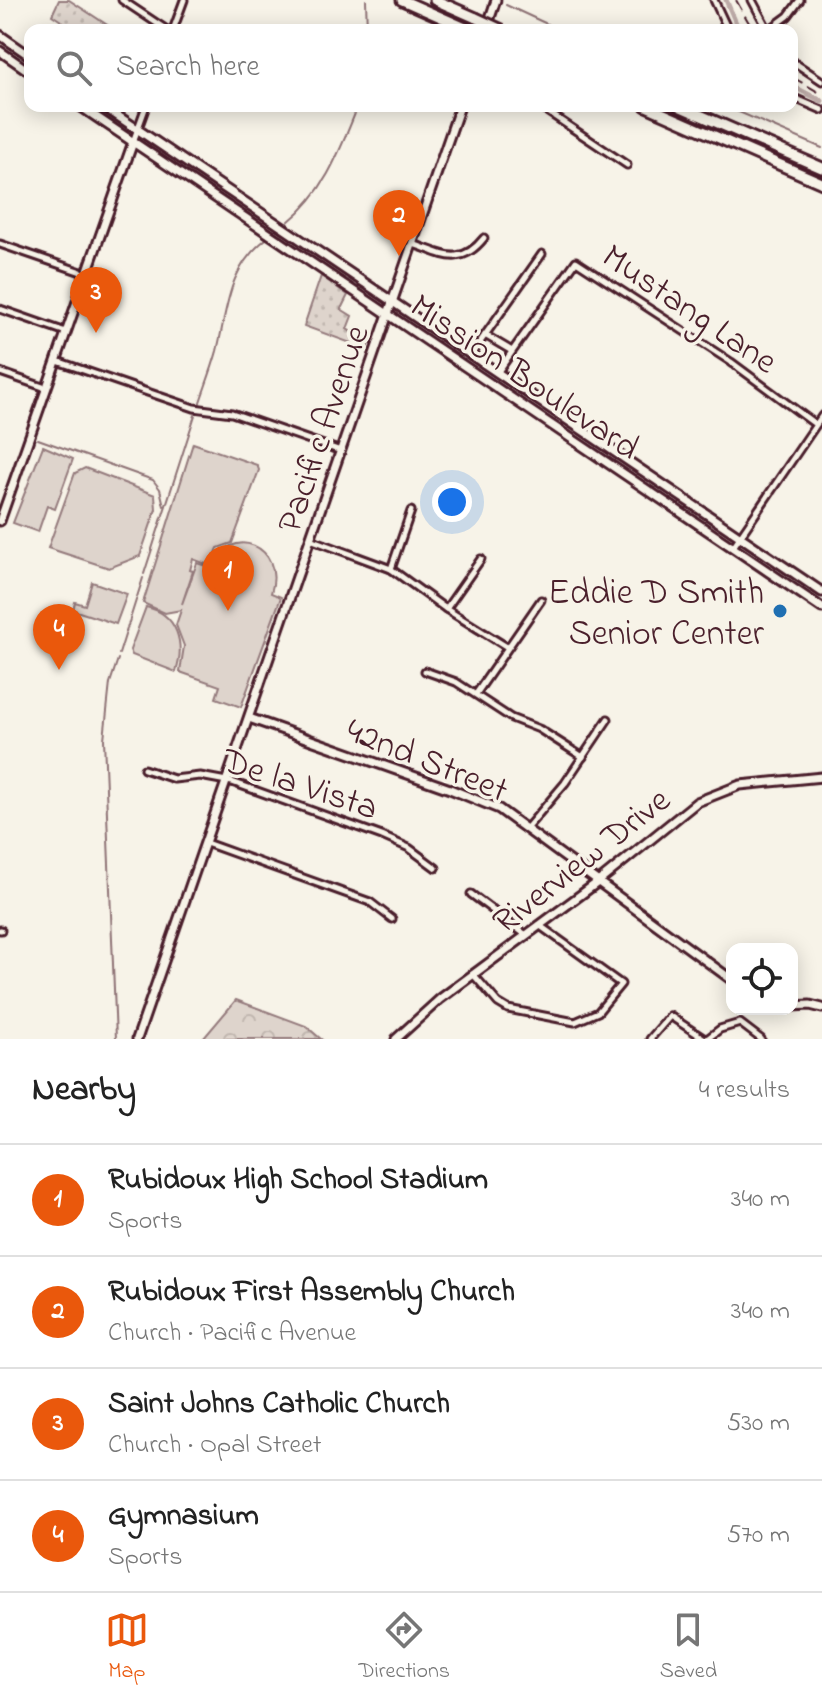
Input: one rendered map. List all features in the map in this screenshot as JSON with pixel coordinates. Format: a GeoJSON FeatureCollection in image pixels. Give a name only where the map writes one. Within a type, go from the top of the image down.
{"type":"FeatureCollection","features":[{"type":"Feature","properties":{"kind":"highway"},"geometry":{"type":"LineString","coordinates":[[402,0],[456,24]]}},
{"type":"Feature","properties":{"kind":"highway"},"geometry":{"type":"LineString","coordinates":[[435,0],[490,24]]}},
{"type":"Feature","properties":{"kind":"highway"},"geometry":{"type":"LineString","coordinates":[[660,112],[822,183]]}},
{"type":"Feature","properties":{"kind":"highway"},"geometry":{"type":"LineString","coordinates":[[693,112],[822,168]]}},
{"type":"Feature","properties":{"kind":"main road"},"geometry":{"type":"LineString","coordinates":[[488,24],[496,0]]}},
{"type":"Feature","properties":{"kind":"main road"},"geometry":{"type":"LineString","coordinates":[[0,35],[24,52]]}},
{"type":"Feature","properties":{"kind":"main road"},"geometry":{"type":"LineString","coordinates":[[0,51],[24,68]]}},
{"type":"Feature","properties":{"kind":"main road","name":"Mission Boulevard"},"geometry":{"type":"LineString","coordinates":[[89,112],[822,608]]}},
{"type":"Feature","properties":{"kind":"main road","name":"Mission Boulevard"},"geometry":{"type":"LineString","coordinates":[[112,112],[822,592]]}},
{"type":"Feature","properties":{"kind":"main road","name":"Pacific Avenue"},"geometry":{"type":"LineString","coordinates":[[137,1039],[458,112]]}},
{"type":"Feature","properties":{"kind":"main road"},"geometry":{"type":"LineString","coordinates":[[0,521],[133,142]]}},
{"type":"Feature","properties":{"kind":"main road","name":"42nd Street"},"geometry":{"type":"LineString","coordinates":[[249,718],[488,803],[726,976]]}},
{"type":"Feature","properties":{"kind":"main road","name":"Riverview Drive"},"geometry":{"type":"LineString","coordinates":[[396,1039],[473,974],[598,882],[683,812],[713,794],[763,782],[822,777]]}},
{"type":"Feature","properties":{"kind":"main road"},"geometry":{"type":"LineString","coordinates":[[798,1006],[822,1008]]}},
{"type":"Feature","properties":{"kind":"street"},"geometry":{"type":"LineString","coordinates":[[122,0],[160,24]]}},
{"type":"Feature","properties":{"kind":"street"},"geometry":{"type":"LineString","coordinates":[[173,24],[184,0]]}},
{"type":"Feature","properties":{"kind":"street"},"geometry":{"type":"LineString","coordinates":[[714,0],[725,24]]}},
{"type":"Feature","properties":{"kind":"street"},"geometry":{"type":"LineString","coordinates":[[752,0],[765,24]]}},
{"type":"Feature","properties":{"kind":"street"},"geometry":{"type":"LineString","coordinates":[[777,24],[788,16],[800,0]]}},
{"type":"Feature","properties":{"kind":"street"},"geometry":{"type":"LineString","coordinates":[[798,65],[822,81]]}},
{"type":"Feature","properties":{"kind":"street"},"geometry":{"type":"LineString","coordinates":[[798,100],[822,110]]}},
{"type":"Feature","properties":{"kind":"street"},"geometry":{"type":"LineString","coordinates":[[133,142],[144,112]]}},
{"type":"Feature","properties":{"kind":"street"},"geometry":{"type":"LineString","coordinates":[[548,112],[627,165]]}},
{"type":"Feature","properties":{"kind":"street"},"geometry":{"type":"LineString","coordinates":[[413,244],[451,257],[463,257],[484,238]]}},
{"type":"Feature","properties":{"kind":"street"},"geometry":{"type":"LineString","coordinates":[[0,244],[87,274]]}},
{"type":"Feature","properties":{"kind":"street"},"geometry":{"type":"LineString","coordinates":[[471,355],[542,254]]}},
{"type":"Feature","properties":{"kind":"street","name":"Mustang Lane"},"geometry":{"type":"LineString","coordinates":[[513,351],[576,261],[731,362],[815,424]]}},
{"type":"Feature","properties":{"kind":"street"},"geometry":{"type":"LineString","coordinates":[[0,309],[67,332]]}},
{"type":"Feature","properties":{"kind":"street"},"geometry":{"type":"LineString","coordinates":[[485,335],[513,351],[497,373]]}},
{"type":"Feature","properties":{"kind":"street"},"geometry":{"type":"LineString","coordinates":[[57,361],[201,411],[232,413],[341,451]]}},
{"type":"Feature","properties":{"kind":"street"},"geometry":{"type":"LineString","coordinates":[[0,372],[47,388]]}},
{"type":"Feature","properties":{"kind":"street"},"geometry":{"type":"LineString","coordinates":[[733,547],[822,416]]}},
{"type":"Feature","properties":{"kind":"street"},"geometry":{"type":"LineString","coordinates":[[391,569],[411,511]]}},
{"type":"Feature","properties":{"kind":"street"},"geometry":{"type":"LineString","coordinates":[[310,539],[391,569],[446,609],[507,647]]}},
{"type":"Feature","properties":{"kind":"street"},"geometry":{"type":"LineString","coordinates":[[446,609],[481,559]]}},
{"type":"Feature","properties":{"kind":"street"},"geometry":{"type":"LineString","coordinates":[[476,694],[541,600]]}},
{"type":"Feature","properties":{"kind":"street"},"geometry":{"type":"LineString","coordinates":[[425,671],[456,682],[511,718],[539,729],[583,757]]}},
{"type":"Feature","properties":{"kind":"street"},"geometry":{"type":"LineString","coordinates":[[526,829],[583,757],[608,719]]}},
{"type":"Feature","properties":{"kind":"street","name":"De la Vista"},"geometry":{"type":"LineString","coordinates":[[144,769],[174,779],[200,776],[227,781],[382,836],[409,848],[436,868]]}},
{"type":"Feature","properties":{"kind":"street"},"geometry":{"type":"LineString","coordinates":[[206,843],[370,902],[392,919]]}},
{"type":"Feature","properties":{"kind":"street"},"geometry":{"type":"LineString","coordinates":[[471,894],[526,935]]}},
{"type":"Feature","properties":{"kind":"street"},"geometry":{"type":"LineString","coordinates":[[473,974],[498,1003],[508,1009],[575,1022],[598,1012],[621,984],[539,925]]}},
{"type":"Feature","properties":{"kind":"street"},"geometry":{"type":"LineString","coordinates":[[650,1039],[670,1016],[706,1039],[720,1029],[740,1023],[761,1039]]}},
{"type":"Feature","properties":{"kind":"green space"},"geometry":{"type":"Polygon","coordinates":[[[59,0],[69,0],[106,24],[66,24],[52,15],[59,0]]]}},
{"type":"Feature","properties":{"kind":"green space"},"geometry":{"type":"Polygon","coordinates":[[[321,276],[348,295],[341,309],[352,316],[347,329],[369,343],[367,349],[304,326],[321,276]]]}},
{"type":"Feature","properties":{"kind":"green space"},"geometry":{"type":"Polygon","coordinates":[[[193,443],[257,465],[259,470],[232,543],[218,548],[213,561],[206,564],[193,559],[190,570],[193,571],[182,604],[197,563],[212,568],[220,554],[231,546],[243,543],[254,546],[264,552],[271,563],[274,577],[271,593],[281,597],[241,707],[216,698],[220,686],[180,672],[184,646],[176,625],[181,610],[165,613],[143,603],[193,443]]]}},
{"type":"Feature","properties":{"kind":"green space"},"geometry":{"type":"Polygon","coordinates":[[[43,446],[73,459],[55,509],[47,506],[38,532],[13,523],[43,446]]]}},
{"type":"Feature","properties":{"kind":"green space"},"geometry":{"type":"Polygon","coordinates":[[[85,468],[155,495],[156,509],[140,556],[109,568],[48,548],[75,473],[85,468]]]}},
{"type":"Feature","properties":{"kind":"green space"},"geometry":{"type":"Polygon","coordinates":[[[92,582],[127,594],[116,624],[73,610],[75,602],[85,605],[92,582]]]}},
{"type":"Feature","properties":{"kind":"green space"},"geometry":{"type":"Polygon","coordinates":[[[146,607],[172,623],[180,651],[176,672],[132,655],[130,650],[146,607]]]}},
{"type":"Feature","properties":{"kind":"green space"},"geometry":{"type":"Polygon","coordinates":[[[236,1000],[306,1026],[321,1039],[203,1039],[236,1000]]]}},
{"type":"Feature","properties":{"kind":"waterway"},"geometry":{"type":"LineString","coordinates":[[366,0],[367,24]]}},
{"type":"Feature","properties":{"kind":"waterway"},"geometry":{"type":"LineString","coordinates":[[726,0],[736,24]]}},
{"type":"Feature","properties":{"kind":"waterway"},"geometry":{"type":"LineString","coordinates":[[506,5],[547,24]]}},
{"type":"Feature","properties":{"kind":"waterway"},"geometry":{"type":"LineString","coordinates":[[798,89],[822,101]]}},
{"type":"Feature","properties":{"kind":"waterway"},"geometry":{"type":"LineString","coordinates":[[288,222],[322,183],[356,112]]}},
{"type":"Feature","properties":{"kind":"waterway"},"geometry":{"type":"LineString","coordinates":[[739,112],[822,148]]}},
{"type":"Feature","properties":{"kind":"waterway"},"geometry":{"type":"LineString","coordinates":[[199,405],[217,351],[236,276],[243,263],[266,239]]}},
{"type":"Feature","properties":{"kind":"waterway"},"geometry":{"type":"LineString","coordinates":[[144,574],[195,415]]}},
{"type":"Feature","properties":{"kind":"waterway"},"geometry":{"type":"LineString","coordinates":[[38,439],[153,480],[160,489],[164,506]]}},
{"type":"Feature","properties":{"kind":"waterway"},"geometry":{"type":"LineString","coordinates":[[119,654],[143,578]]}},
{"type":"Feature","properties":{"kind":"waterway"},"geometry":{"type":"LineString","coordinates":[[116,1039],[104,739],[110,683],[118,659]]}},
{"type":"Feature","properties":{"kind":"railway"},"geometry":{"type":"LineString","coordinates":[[736,0],[750,24]]}},
{"type":"Feature","properties":{"kind":"railway"},"geometry":{"type":"LineString","coordinates":[[798,80],[822,94]]}},
{"type":"Feature","properties":{"kind":"place","name":"Rubidoux First Assembly Church"},"geometry":{"type":"Point","coordinates":[399,256]}},
{"type":"Feature","properties":{"kind":"place","name":"Saint Johns Catholic Church"},"geometry":{"type":"Point","coordinates":[96,333]}},
{"type":"Feature","properties":{"kind":"place","name":"Rubidoux High School Stadium"},"geometry":{"type":"Point","coordinates":[228,611]}},
{"type":"Feature","properties":{"kind":"place","name":"Eddie D Smith Senior Center"},"geometry":{"type":"Point","coordinates":[780,611]}},
{"type":"Feature","properties":{"kind":"place","name":"Gymnasium"},"geometry":{"type":"Point","coordinates":[59,670]}}]}
